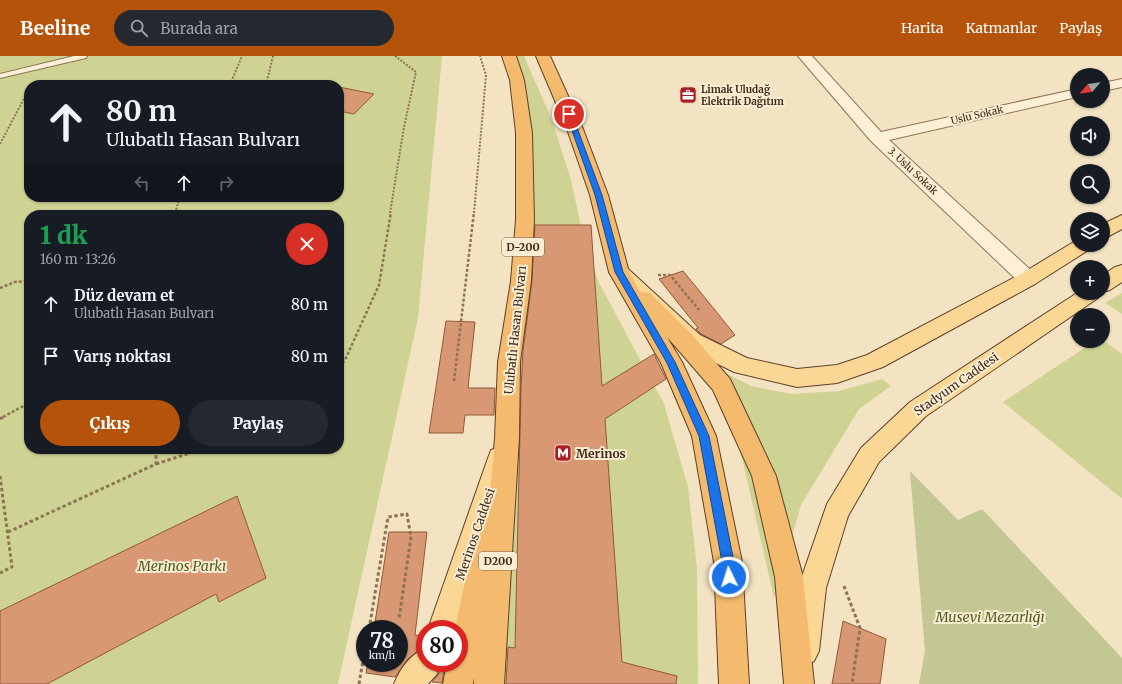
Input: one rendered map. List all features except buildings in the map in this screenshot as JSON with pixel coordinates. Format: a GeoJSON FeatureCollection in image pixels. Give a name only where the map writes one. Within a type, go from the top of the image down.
{"type":"FeatureCollection","features":[{"type":"Feature","properties":{"kind":"highway","name":"Ulubatlı Hasan Bulvarı"},"geometry":{"type":"LineString","coordinates":[[507,438],[510,362],[521,282],[525,220],[524,133],[517,80],[509,56]]}},
{"type":"Feature","properties":{"kind":"highway"},"geometry":{"type":"LineString","coordinates":[[543,56],[575,129],[596,188],[619,272],[671,362],[704,436],[728,562],[734,684]]}},
{"type":"Feature","properties":{"kind":"highway"},"geometry":{"type":"LineString","coordinates":[[619,272],[685,342],[722,385],[764,476],[789,577],[799,684]]}},
{"type":"Feature","properties":{"kind":"highway"},"geometry":{"type":"LineString","coordinates":[[458,684],[507,438]]}},
{"type":"Feature","properties":{"kind":"highway","name":"D200"},"geometry":{"type":"LineString","coordinates":[[489,684],[507,438]]}},
{"type":"Feature","properties":{"kind":"main road"},"geometry":{"type":"LineString","coordinates":[[1110,228],[1122,221]]}},
{"type":"Feature","properties":{"kind":"main road"},"geometry":{"type":"LineString","coordinates":[[619,272],[692,341],[742,366],[797,378],[838,374],[875,361],[1028,279],[1072,252]]}},
{"type":"Feature","properties":{"kind":"main road"},"geometry":{"type":"LineString","coordinates":[[1110,280],[1122,272]]}},
{"type":"Feature","properties":{"kind":"main road","name":"Stadyum Caddesi"},"geometry":{"type":"LineString","coordinates":[[799,684],[812,588],[836,512],[870,455],[918,409],[1081,300]]}},
{"type":"Feature","properties":{"kind":"main road","name":"Merinos Caddesi"},"geometry":{"type":"LineString","coordinates":[[445,620],[507,438]]}},
{"type":"Feature","properties":{"kind":"main road"},"geometry":{"type":"LineString","coordinates":[[409,684],[419,672]]}},
{"type":"Feature","properties":{"kind":"street","name":"3. Uslu Sokak"},"geometry":{"type":"LineString","coordinates":[[805,56],[877,138],[1028,279]]}},
{"type":"Feature","properties":{"kind":"street"},"geometry":{"type":"LineString","coordinates":[[1110,86],[1122,83]]}},
{"type":"Feature","properties":{"kind":"street","name":"Uslu Sokak"},"geometry":{"type":"LineString","coordinates":[[877,138],[1070,95]]}},
{"type":"Feature","properties":{"kind":"lane"},"geometry":{"type":"LineString","coordinates":[[0,76],[84,56]]}},
{"type":"Feature","properties":{"kind":"path"},"geometry":{"type":"LineString","coordinates":[[232,80],[242,56]]}},
{"type":"Feature","properties":{"kind":"path"},"geometry":{"type":"LineString","coordinates":[[267,80],[272,56]]}},
{"type":"Feature","properties":{"kind":"path"},"geometry":{"type":"LineString","coordinates":[[344,361],[379,285],[403,134],[416,72],[395,56]]}},
{"type":"Feature","properties":{"kind":"path"},"geometry":{"type":"LineString","coordinates":[[454,381],[477,185],[486,75],[480,56]]}},
{"type":"Feature","properties":{"kind":"path"},"geometry":{"type":"LineString","coordinates":[[0,144],[24,98]]}},
{"type":"Feature","properties":{"kind":"path"},"geometry":{"type":"LineString","coordinates":[[670,275],[703,316]]}},
{"type":"Feature","properties":{"kind":"path"},"geometry":{"type":"LineString","coordinates":[[0,288],[15,282],[24,281]]}},
{"type":"Feature","properties":{"kind":"path"},"geometry":{"type":"LineString","coordinates":[[0,419],[24,406]]}},
{"type":"Feature","properties":{"kind":"path"},"geometry":{"type":"LineString","coordinates":[[156,454],[156,464]]}},
{"type":"Feature","properties":{"kind":"path"},"geometry":{"type":"LineString","coordinates":[[8,532],[156,464],[187,454]]}},
{"type":"Feature","properties":{"kind":"path"},"geometry":{"type":"LineString","coordinates":[[0,476],[12,567],[0,574]]}},
{"type":"Feature","properties":{"kind":"path"},"geometry":{"type":"LineString","coordinates":[[370,620],[388,517],[406,514],[411,537],[399,619]]}},
{"type":"Feature","properties":{"kind":"path"},"geometry":{"type":"LineString","coordinates":[[852,684],[860,628]]}},
{"type":"Feature","properties":{"kind":"path"},"geometry":{"type":"LineString","coordinates":[[359,684],[361,672]]}},
{"type":"Feature","properties":{"kind":"green space","name":"Merinos Parkı"},"geometry":{"type":"Polygon","coordinates":[[[0,56],[442,56],[418,318],[338,684],[0,684],[0,56]]]}},
{"type":"Feature","properties":{"kind":"green space"},"geometry":{"type":"Polygon","coordinates":[[[512,56],[524,56],[552,120],[571,180],[583,236],[599,283],[664,404],[688,487],[697,569],[698,684],[500,684],[525,263],[512,56]]]}},
{"type":"Feature","properties":{"kind":"green space"},"geometry":{"type":"Polygon","coordinates":[[[1122,293],[1122,314],[1105,303],[1122,293]]]}},
{"type":"Feature","properties":{"kind":"green space"},"geometry":{"type":"Polygon","coordinates":[[[1110,345],[1122,354],[1122,497],[1121,498],[1003,402],[1084,348],[1110,348],[1110,345]]]}},
{"type":"Feature","properties":{"kind":"green space"},"geometry":{"type":"Polygon","coordinates":[[[697,358],[751,386],[791,394],[839,391],[882,379],[891,386],[859,409],[801,505],[774,598],[739,445],[718,396],[697,358]]]}},
{"type":"Feature","properties":{"kind":"green space","name":"Musevi Mezarlığı"},"geometry":{"type":"Polygon","coordinates":[[[910,471],[958,520],[982,509],[1122,658],[1122,684],[919,684],[925,651],[910,471]]]}},
{"type":"Feature","properties":{"kind":"place","name":"Limak Uludağ Elektrik Dağıtım"},"geometry":{"type":"Point","coordinates":[688,95]}},
{"type":"Feature","properties":{"kind":"place","name":"Merinos"},"geometry":{"type":"Point","coordinates":[563,453]}},
{"type":"Feature","properties":{"kind":"route"},"geometry":{"type":"LineString","coordinates":[[569,114],[599,195],[619,272],[671,362],[704,436],[728,562],[729,577]]}}]}
